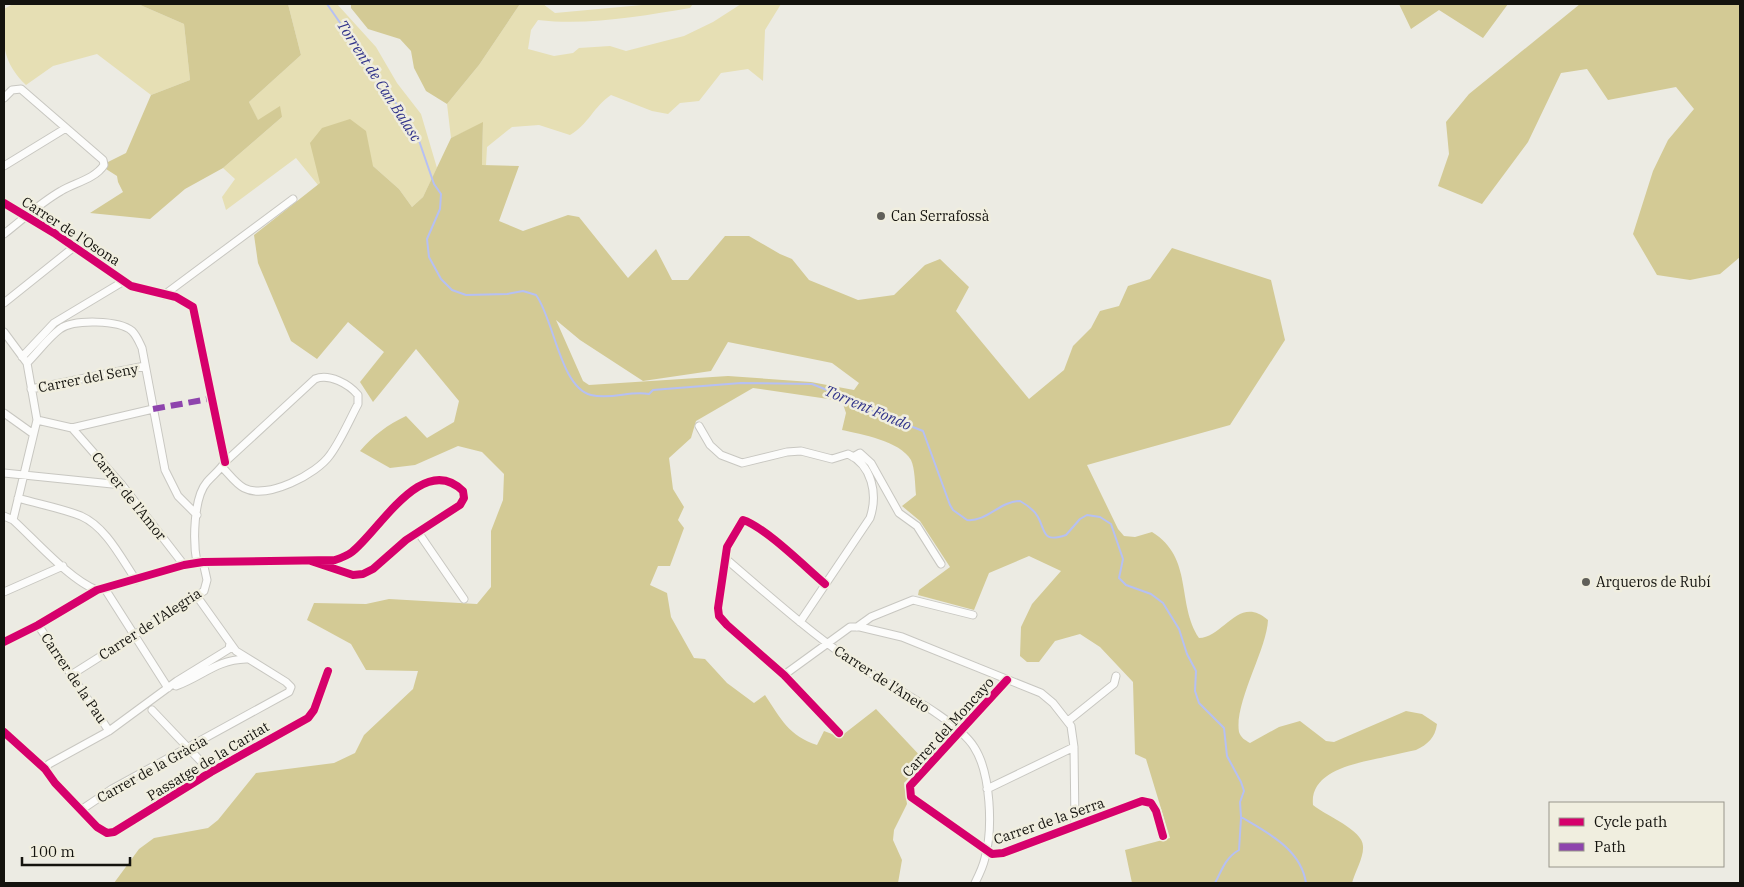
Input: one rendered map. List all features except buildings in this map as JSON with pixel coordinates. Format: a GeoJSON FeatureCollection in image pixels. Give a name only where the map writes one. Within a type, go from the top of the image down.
{"type":"FeatureCollection","features":[{"type":"Feature","properties":{"kind":"street"},"geometry":{"type":"LineString","coordinates":[[4,98],[17,88],[27,94],[103,160],[104,165],[101,170],[62,190],[4,234]]}},
{"type":"Feature","properties":{"kind":"street"},"geometry":{"type":"LineString","coordinates":[[4,166],[66,128]]}},
{"type":"Feature","properties":{"kind":"street"},"geometry":{"type":"LineString","coordinates":[[164,295],[293,199]]}},
{"type":"Feature","properties":{"kind":"street","name":"Carrer de l'Osona"},"geometry":{"type":"LineString","coordinates":[[4,203],[140,290],[176,297],[193,307],[224,464]]}},
{"type":"Feature","properties":{"kind":"street"},"geometry":{"type":"LineString","coordinates":[[4,304],[74,247]]}},
{"type":"Feature","properties":{"kind":"street"},"geometry":{"type":"LineString","coordinates":[[22,357],[54,323],[124,281]]}},
{"type":"Feature","properties":{"kind":"street"},"geometry":{"type":"LineString","coordinates":[[27,363],[61,328],[81,322],[94,322],[121,326],[130,330],[138,338],[142,348],[165,470],[178,496],[198,515]]}},
{"type":"Feature","properties":{"kind":"street"},"geometry":{"type":"LineString","coordinates":[[4,332],[27,363],[37,420],[32,434],[13,520]]}},
{"type":"Feature","properties":{"kind":"street","name":"Carrer del Seny"},"geometry":{"type":"LineString","coordinates":[[31,388],[145,366]]}},
{"type":"Feature","properties":{"kind":"street"},"geometry":{"type":"LineString","coordinates":[[200,562],[193,541],[201,492],[206,482],[224,464],[314,379],[326,376],[354,390],[358,395],[358,404],[330,456],[290,485],[272,491],[249,490],[243,488],[224,464]]}},
{"type":"Feature","properties":{"kind":"street"},"geometry":{"type":"LineString","coordinates":[[37,420],[72,428],[153,408]]}},
{"type":"Feature","properties":{"kind":"street"},"geometry":{"type":"LineString","coordinates":[[4,413],[32,434]]}},
{"type":"Feature","properties":{"kind":"street"},"geometry":{"type":"LineString","coordinates":[[699,426],[710,445],[721,455],[742,463],[787,452],[801,451],[832,459],[848,454],[865,467],[873,488],[874,505],[870,518],[800,622]]}},
{"type":"Feature","properties":{"kind":"street","name":"Carrer de l'Amor"},"geometry":{"type":"LineString","coordinates":[[72,428],[122,485],[184,565]]}},
{"type":"Feature","properties":{"kind":"street"},"geometry":{"type":"LineString","coordinates":[[853,456],[860,453],[871,463],[899,512],[917,526],[941,564]]}},
{"type":"Feature","properties":{"kind":"street"},"geometry":{"type":"LineString","coordinates":[[4,473],[122,485]]}},
{"type":"Feature","properties":{"kind":"street"},"geometry":{"type":"LineString","coordinates":[[4,516],[13,520],[90,588],[97,590],[200,562],[335,560],[353,551],[404,497],[423,484],[437,479],[448,481],[462,491],[464,498],[460,505],[418,532],[363,574],[353,574],[311,561]]}},
{"type":"Feature","properties":{"kind":"street"},"geometry":{"type":"LineString","coordinates":[[18,498],[81,516],[92,523],[115,548],[136,580]]}},
{"type":"Feature","properties":{"kind":"street"},"geometry":{"type":"LineString","coordinates":[[825,584],[751,522],[743,520],[727,547],[718,608],[719,616],[727,625],[784,675],[839,732]]}},
{"type":"Feature","properties":{"kind":"street"},"geometry":{"type":"LineString","coordinates":[[418,532],[464,599]]}},
{"type":"Feature","properties":{"kind":"street","name":"Carrer de l'Aneto"},"geometry":{"type":"LineString","coordinates":[[726,559],[800,622],[852,661],[959,730],[975,747],[985,776],[989,809],[986,852],[975,883]]}},
{"type":"Feature","properties":{"kind":"street","name":"Carrer de l'Alegria"},"geometry":{"type":"LineString","coordinates":[[71,675],[204,591],[206,586],[200,562]]}},
{"type":"Feature","properties":{"kind":"street"},"geometry":{"type":"LineString","coordinates":[[4,592],[63,566]]}},
{"type":"Feature","properties":{"kind":"street"},"geometry":{"type":"LineString","coordinates":[[105,589],[168,688]]}},
{"type":"Feature","properties":{"kind":"street"},"geometry":{"type":"LineString","coordinates":[[4,642],[38,625],[97,590]]}},
{"type":"Feature","properties":{"kind":"street"},"geometry":{"type":"LineString","coordinates":[[196,596],[236,652],[247,659]]}},
{"type":"Feature","properties":{"kind":"street"},"geometry":{"type":"LineString","coordinates":[[784,675],[827,642],[871,617],[913,600],[973,615]]}},
{"type":"Feature","properties":{"kind":"street","name":"Carrer de la Pau"},"geometry":{"type":"LineString","coordinates":[[38,625],[109,731]]}},
{"type":"Feature","properties":{"kind":"street"},"geometry":{"type":"LineString","coordinates":[[853,627],[902,637],[1041,694],[1053,702],[1068,721],[1074,747],[1075,825]]}},
{"type":"Feature","properties":{"kind":"street"},"geometry":{"type":"LineString","coordinates":[[45,769],[49,764],[109,731],[168,688],[229,649],[230,643]]}},
{"type":"Feature","properties":{"kind":"street"},"geometry":{"type":"LineString","coordinates":[[168,688],[183,683],[221,662],[232,659],[247,659]]}},
{"type":"Feature","properties":{"kind":"street","name":"Carrer de la Gràcia"},"geometry":{"type":"LineString","coordinates":[[4,732],[45,769],[81,810],[112,789],[187,747],[282,698],[291,687],[247,659]]}},
{"type":"Feature","properties":{"kind":"street","name":"Passatge de la Caritat"},"geometry":{"type":"LineString","coordinates":[[81,810],[97,827],[107,833],[114,832],[211,772],[308,718],[314,710],[328,671]]}},
{"type":"Feature","properties":{"kind":"street"},"geometry":{"type":"LineString","coordinates":[[1068,721],[1114,684],[1116,676]]}},
{"type":"Feature","properties":{"kind":"street","name":"Carrer del Moncayo"},"geometry":{"type":"LineString","coordinates":[[910,792],[910,786],[959,730],[1007,680]]}},
{"type":"Feature","properties":{"kind":"street"},"geometry":{"type":"LineString","coordinates":[[152,710],[211,772]]}},
{"type":"Feature","properties":{"kind":"street"},"geometry":{"type":"LineString","coordinates":[[987,789],[1074,747]]}},
{"type":"Feature","properties":{"kind":"street","name":"Carrer de la Serra"},"geometry":{"type":"LineString","coordinates":[[910,792],[912,797],[986,852],[992,854],[1003,853],[1142,802],[1151,803],[1156,811],[1163,836]]}},
{"type":"Feature","properties":{"kind":"shaded area"},"geometry":{"type":"Polygon","coordinates":[[[13,4],[138,4],[184,24],[190,80],[151,95],[97,54],[53,66],[26,85],[12,67],[5,50],[4,9],[13,4]]]}},
{"type":"Feature","properties":{"kind":"shaded area"},"geometry":{"type":"Polygon","coordinates":[[[138,4],[288,4],[301,55],[249,102],[258,120],[280,106],[282,117],[223,168],[185,189],[150,219],[90,213],[123,192],[117,176],[106,169],[108,162],[126,153],[151,95],[190,80],[184,24],[138,4]]]}},
{"type":"Feature","properties":{"kind":"shaded area"},"geometry":{"type":"Polygon","coordinates":[[[288,4],[337,4],[376,47],[397,83],[421,114],[437,168],[423,197],[412,207],[399,189],[373,166],[318,185],[296,158],[226,210],[222,197],[235,179],[223,168],[282,117],[258,121],[249,102],[301,55],[288,4]]]}},
{"type":"Feature","properties":{"kind":"shaded area"},"geometry":{"type":"Polygon","coordinates":[[[351,4],[520,4],[479,65],[447,104],[426,91],[414,68],[411,51],[400,39],[368,29],[351,8],[351,4]]]}},
{"type":"Feature","properties":{"kind":"shaded area"},"geometry":{"type":"Polygon","coordinates":[[[520,4],[543,4],[555,13],[653,4],[693,4],[690,8],[595,21],[557,22],[538,20],[531,30],[528,49],[554,56],[573,53],[579,48],[610,46],[626,51],[684,36],[713,22],[741,4],[781,4],[765,30],[763,81],[748,69],[721,73],[699,101],[680,103],[668,114],[652,111],[611,95],[600,104],[582,126],[570,135],[539,125],[512,127],[487,147],[486,165],[482,165],[483,123],[451,138],[447,104],[479,65],[520,4]]]}},
{"type":"Feature","properties":{"kind":"shaded area"},"geometry":{"type":"Polygon","coordinates":[[[1399,4],[1508,4],[1483,38],[1439,10],[1411,29],[1399,4]]]}},
{"type":"Feature","properties":{"kind":"shaded area"},"geometry":{"type":"Polygon","coordinates":[[[1580,4],[1740,4],[1740,257],[1720,274],[1690,280],[1657,275],[1633,234],[1653,171],[1668,140],[1694,109],[1676,87],[1608,100],[1587,69],[1561,73],[1528,142],[1482,204],[1438,186],[1449,154],[1446,122],[1469,94],[1580,4]]]}},
{"type":"Feature","properties":{"kind":"shaded area"},"geometry":{"type":"Polygon","coordinates":[[[350,119],[366,131],[373,166],[399,189],[412,207],[423,197],[451,138],[483,122],[482,165],[519,166],[499,221],[523,231],[568,215],[579,217],[628,278],[656,249],[672,280],[688,280],[725,236],[749,236],[792,259],[809,280],[858,300],[894,295],[925,265],[940,259],[969,287],[956,311],[1029,399],[1064,370],[1073,346],[1091,328],[1100,311],[1119,306],[1128,286],[1150,279],[1172,248],[1271,280],[1285,340],[1230,425],[1087,465],[1118,529],[1124,536],[1135,537],[1152,532],[1165,543],[1174,555],[1183,582],[1192,624],[1199,638],[1208,636],[1240,614],[1248,612],[1258,613],[1268,620],[1262,646],[1241,706],[1239,732],[1245,740],[1250,743],[1279,727],[1300,721],[1326,741],[1334,742],[1406,711],[1422,714],[1437,724],[1433,737],[1420,748],[1353,764],[1340,769],[1320,783],[1314,793],[1313,805],[1357,834],[1361,840],[1363,846],[1362,855],[1352,883],[1132,883],[1125,850],[1170,838],[1146,759],[1135,754],[1133,682],[1100,647],[1080,634],[1055,641],[1039,662],[1027,662],[1020,656],[1021,627],[1032,604],[1061,571],[1029,556],[989,573],[974,610],[918,595],[919,590],[950,567],[920,521],[902,506],[916,495],[912,463],[906,453],[880,439],[842,430],[846,413],[842,401],[753,388],[696,421],[691,438],[669,458],[673,489],[684,507],[678,520],[684,528],[670,566],[658,566],[650,585],[667,593],[671,617],[694,658],[705,659],[727,683],[754,703],[765,695],[786,726],[799,737],[817,745],[824,731],[840,737],[876,709],[925,761],[904,783],[907,804],[894,830],[893,840],[902,860],[898,883],[114,883],[139,849],[154,838],[208,828],[218,820],[256,773],[334,763],[355,753],[364,735],[413,689],[418,671],[366,670],[351,644],[307,620],[314,603],[366,604],[389,599],[477,604],[491,587],[491,531],[503,500],[504,474],[482,452],[458,446],[415,465],[390,468],[360,451],[381,431],[406,416],[427,438],[454,422],[459,401],[416,349],[373,402],[360,382],[384,352],[348,322],[317,359],[291,341],[258,263],[254,235],[320,183],[310,143],[322,128],[350,119]],[[556,320],[583,381],[589,385],[728,376],[811,382],[854,390],[859,383],[832,363],[728,342],[711,371],[643,381],[580,340],[556,320]]]}},
{"type":"Feature","properties":{"kind":"waterway","name":"Torrent Fondo"},"geometry":{"type":"LineString","coordinates":[[327,4],[416,132],[434,184],[441,194],[440,209],[427,239],[429,257],[441,279],[452,290],[466,295],[507,294],[523,291],[536,295],[548,320],[565,366],[580,389],[591,395],[606,396],[635,393],[649,394],[653,390],[741,383],[812,384],[837,394],[859,406],[923,431],[950,505],[953,510],[967,520],[981,518],[1006,504],[1020,501],[1035,513],[1046,535],[1049,537],[1066,535],[1080,519],[1087,515],[1100,517],[1111,524],[1123,559],[1119,578],[1126,585],[1151,594],[1163,603],[1179,629],[1187,654],[1196,671],[1195,691],[1199,703],[1224,728],[1227,756],[1244,791],[1240,802],[1241,817],[1272,836],[1290,851],[1298,861],[1306,883]]}},
{"type":"Feature","properties":{"kind":"waterway"},"geometry":{"type":"LineString","coordinates":[[1215,883],[1227,861],[1239,850],[1241,818]]}},
{"type":"Feature","properties":{"kind":"marked path"},"geometry":{"type":"LineString","coordinates":[[153,409],[214,398]]}},
{"type":"Feature","properties":{"kind":"cycle path"},"geometry":{"type":"LineString","coordinates":[[4,203],[54,233],[131,286],[176,297],[193,307],[225,462]]}},
{"type":"Feature","properties":{"kind":"cycle path"},"geometry":{"type":"LineString","coordinates":[[4,642],[38,625],[97,590],[184,565],[203,562],[335,560],[352,552],[388,513],[417,487],[433,481],[448,481],[463,491],[464,498],[460,505],[406,540],[373,569],[363,574],[353,575],[311,561]]}},
{"type":"Feature","properties":{"kind":"cycle path"},"geometry":{"type":"LineString","coordinates":[[825,584],[774,539],[743,520],[727,547],[718,608],[719,616],[727,625],[784,675],[839,733]]}},
{"type":"Feature","properties":{"kind":"cycle path"},"geometry":{"type":"LineString","coordinates":[[4,732],[45,769],[55,783],[97,827],[107,833],[114,832],[211,772],[308,718],[314,710],[328,671]]}},
{"type":"Feature","properties":{"kind":"cycle path"},"geometry":{"type":"LineString","coordinates":[[1007,680],[910,786],[911,797],[992,854],[1003,853],[1142,801],[1151,803],[1156,811],[1163,836]]}},
{"type":"Feature","properties":{"kind":"place","name":"Can Serrafossà"},"geometry":{"type":"Point","coordinates":[881,216]}},
{"type":"Feature","properties":{"kind":"place","name":"Arqueros de Rubí"},"geometry":{"type":"Point","coordinates":[1586,582]}},
{"type":"Feature","properties":{"kind":"water label","name":"Torrent de Can Balasc"},"geometry":{"type":"Point","coordinates":[379,81]}}]}
